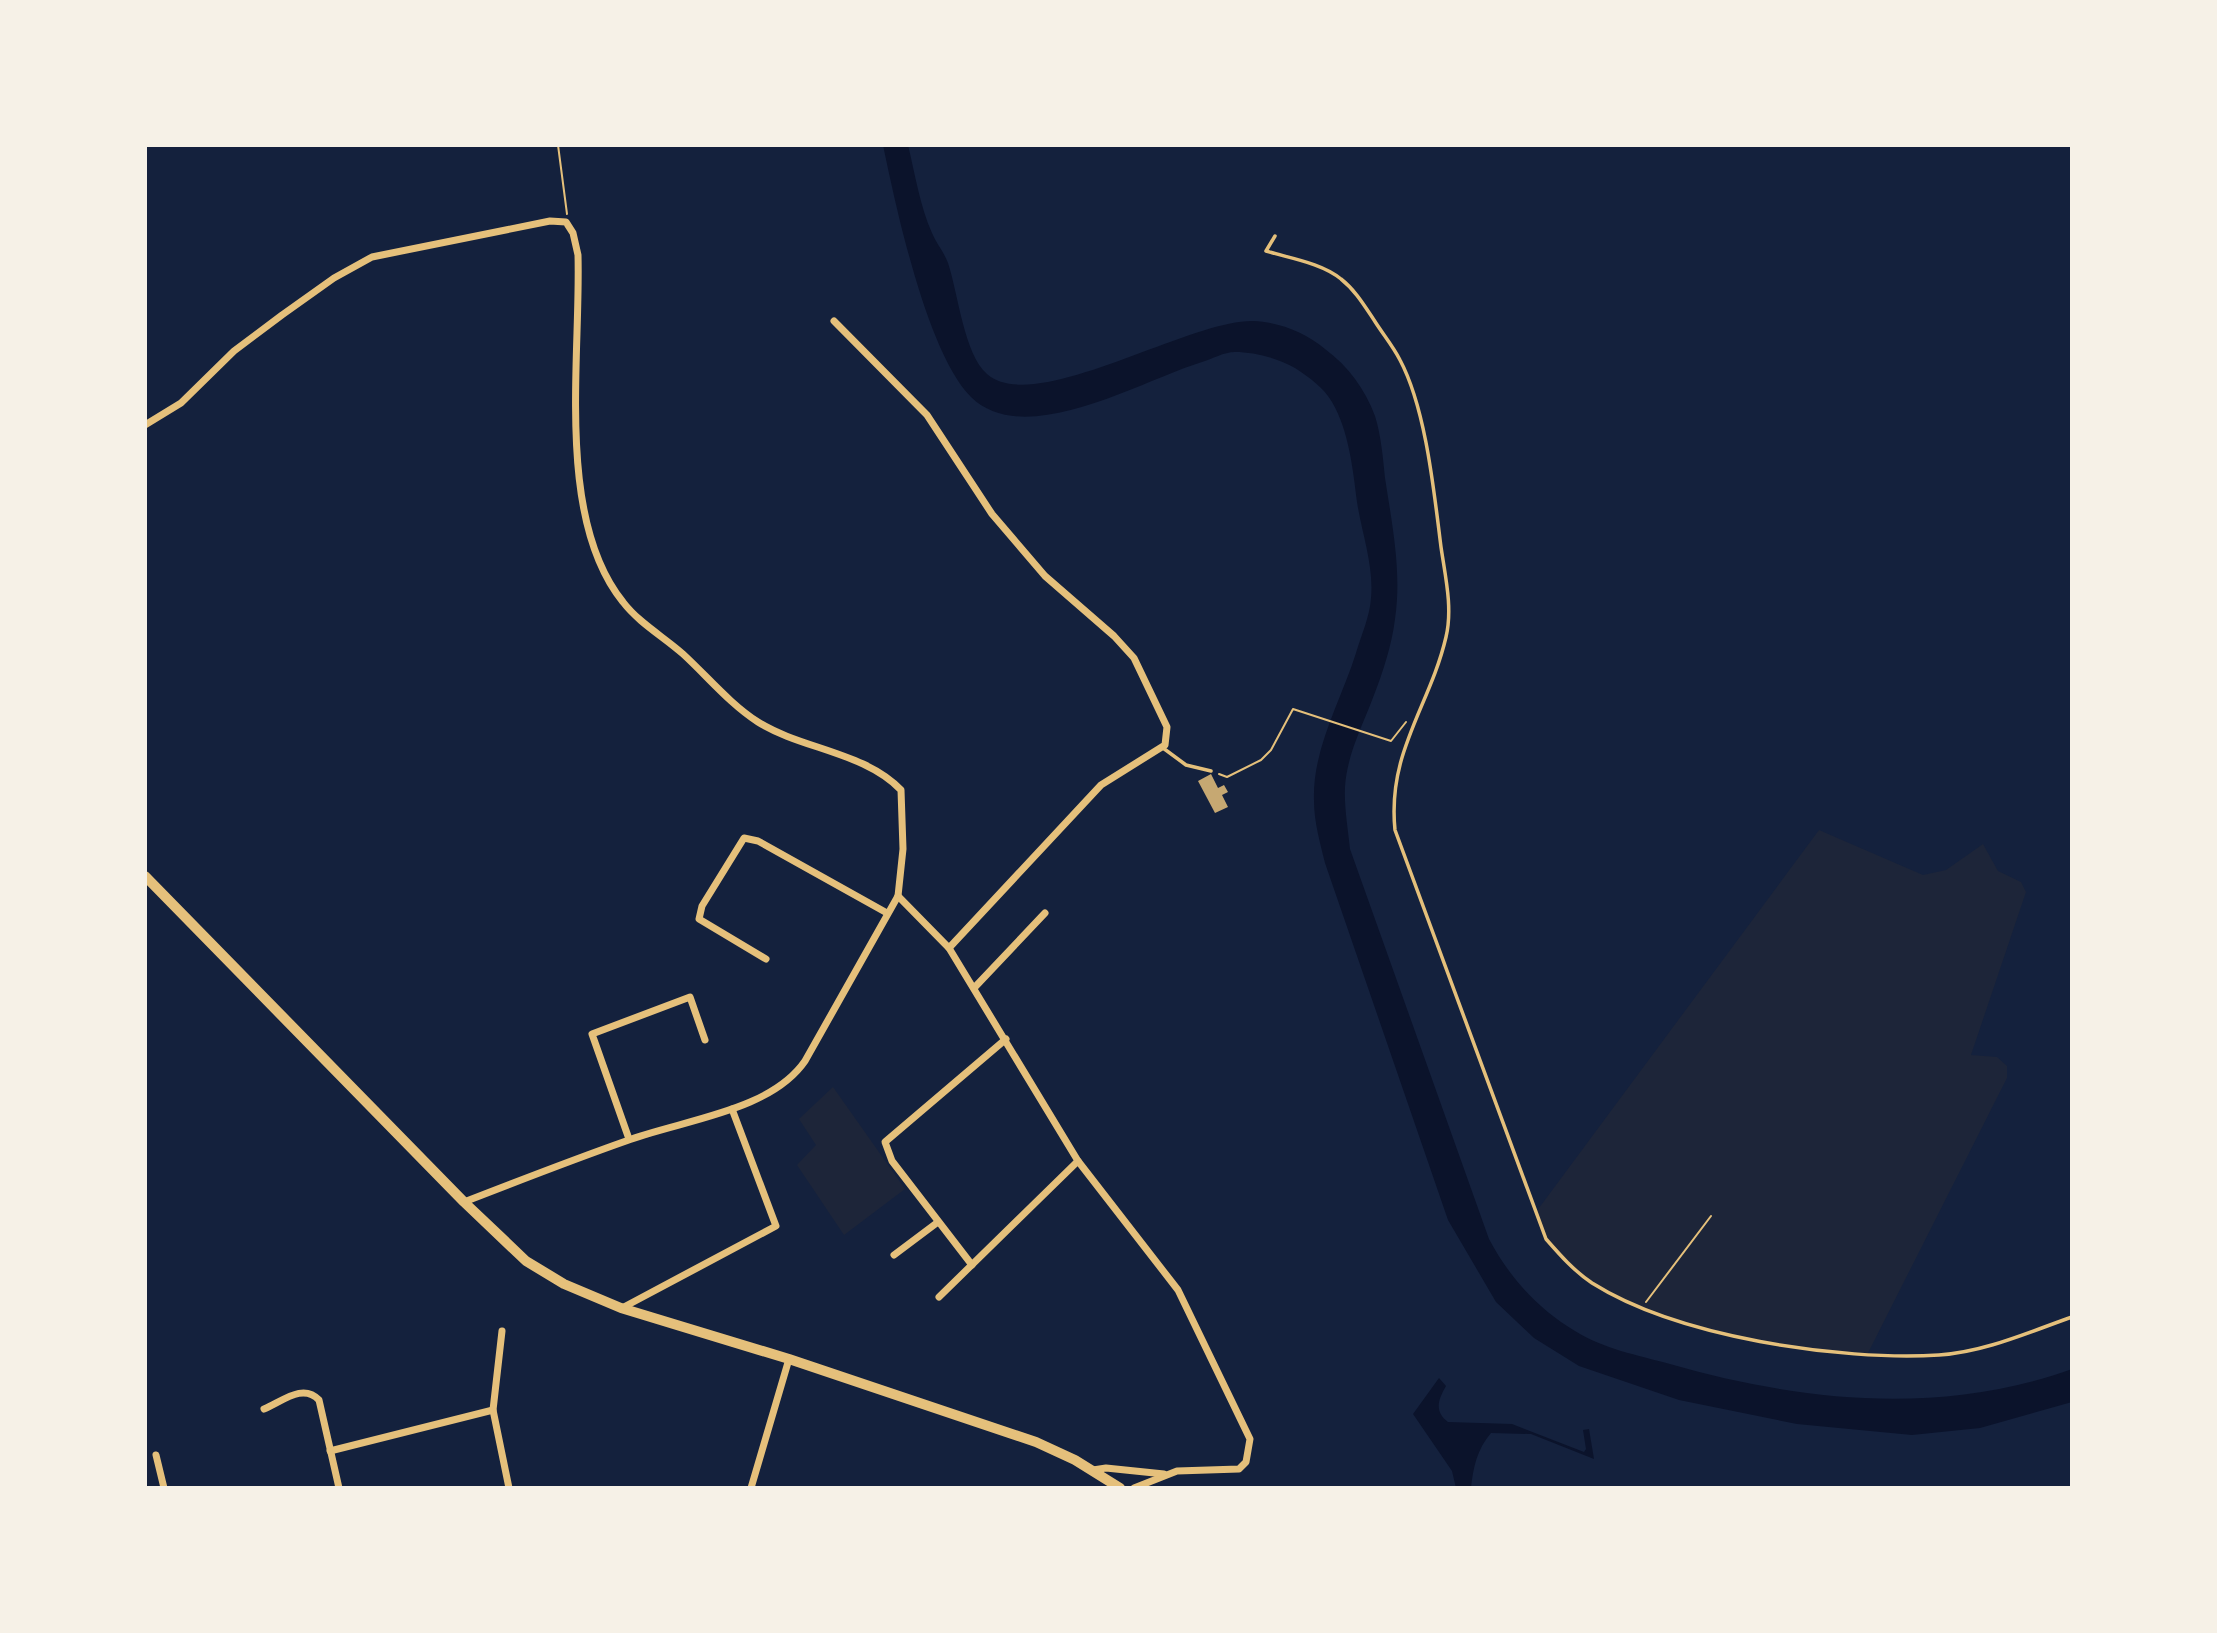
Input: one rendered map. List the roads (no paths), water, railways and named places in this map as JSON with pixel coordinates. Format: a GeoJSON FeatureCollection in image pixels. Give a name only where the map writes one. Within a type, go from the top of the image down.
{"type":"FeatureCollection","features":[{"type":"Feature","properties":{"kind":"main road"},"geometry":{"type":"LineString","coordinates":[[145,876],[464,1202],[526,1261],[564,1284],[621,1308],[789,1359],[1036,1442],[1093,1470],[1120,1488]]}},
{"type":"Feature","properties":{"kind":"street"},"geometry":{"type":"LineString","coordinates":[[145,425],[181,403],[234,351],[282,315],[334,278],[372,257],[550,221],[566,222],[573,233],[578,255],[576,411],[583,511],[589,539],[621,600],[740,709],[760,724],[878,773],[901,790],[903,849],[898,896],[798,1071],[789,1080],[732,1109],[629,1139],[464,1202]]}},
{"type":"Feature","properties":{"kind":"street"},"geometry":{"type":"LineString","coordinates":[[834,321],[927,415],[992,514],[1037,568],[1057,590],[1127,649],[1167,727],[1163,748],[1101,785],[949,948]]}},
{"type":"Feature","properties":{"kind":"street"},"geometry":{"type":"LineString","coordinates":[[765,959],[699,919],[702,906],[744,838],[752,838],[887,913]]}},
{"type":"Feature","properties":{"kind":"street"},"geometry":{"type":"LineString","coordinates":[[898,896],[949,948],[1078,1161],[1178,1290],[1250,1439],[1246,1462],[1239,1469],[1165,1474],[1093,1470]]}},
{"type":"Feature","properties":{"kind":"street"},"geometry":{"type":"LineString","coordinates":[[975,987],[1045,913]]}},
{"type":"Feature","properties":{"kind":"street"},"geometry":{"type":"LineString","coordinates":[[629,1139],[592,1034],[690,997],[705,1040]]}},
{"type":"Feature","properties":{"kind":"street"},"geometry":{"type":"LineString","coordinates":[[972,1265],[892,1161],[884,1142],[1006,1039]]}},
{"type":"Feature","properties":{"kind":"street"},"geometry":{"type":"LineString","coordinates":[[621,1308],[776,1226],[732,1109]]}},
{"type":"Feature","properties":{"kind":"street"},"geometry":{"type":"LineString","coordinates":[[939,1297],[1078,1161]]}},
{"type":"Feature","properties":{"kind":"street"},"geometry":{"type":"LineString","coordinates":[[894,1255],[938,1222]]}},
{"type":"Feature","properties":{"kind":"street"},"geometry":{"type":"LineString","coordinates":[[502,1331],[493,1410],[509,1488]]}},
{"type":"Feature","properties":{"kind":"street"},"geometry":{"type":"LineString","coordinates":[[751,1488],[789,1359]]}},
{"type":"Feature","properties":{"kind":"street"},"geometry":{"type":"LineString","coordinates":[[264,1409],[304,1391],[312,1392],[319,1400],[339,1488]]}},
{"type":"Feature","properties":{"kind":"street"},"geometry":{"type":"LineString","coordinates":[[330,1451],[493,1410]]}},
{"type":"Feature","properties":{"kind":"street"},"geometry":{"type":"LineString","coordinates":[[156,1455],[164,1488]]}},
{"type":"Feature","properties":{"kind":"street"},"geometry":{"type":"LineString","coordinates":[[1134,1488],[1165,1474]]}},
{"type":"Feature","properties":{"kind":"lane"},"geometry":{"type":"LineString","coordinates":[[1275,236],[1266,251],[1325,270],[1339,277],[1358,296],[1400,360],[1412,388],[1434,494],[1449,612],[1447,636],[1414,717],[1396,779],[1393,809],[1395,830],[1543,1230],[1564,1261],[1592,1282],[1642,1307],[1758,1341],[1854,1353],[1927,1355],[1990,1346],[2072,1317]]}},
{"type":"Feature","properties":{"kind":"lane"},"geometry":{"type":"LineString","coordinates":[[1163,748],[1186,765],[1211,771]]}}]}
